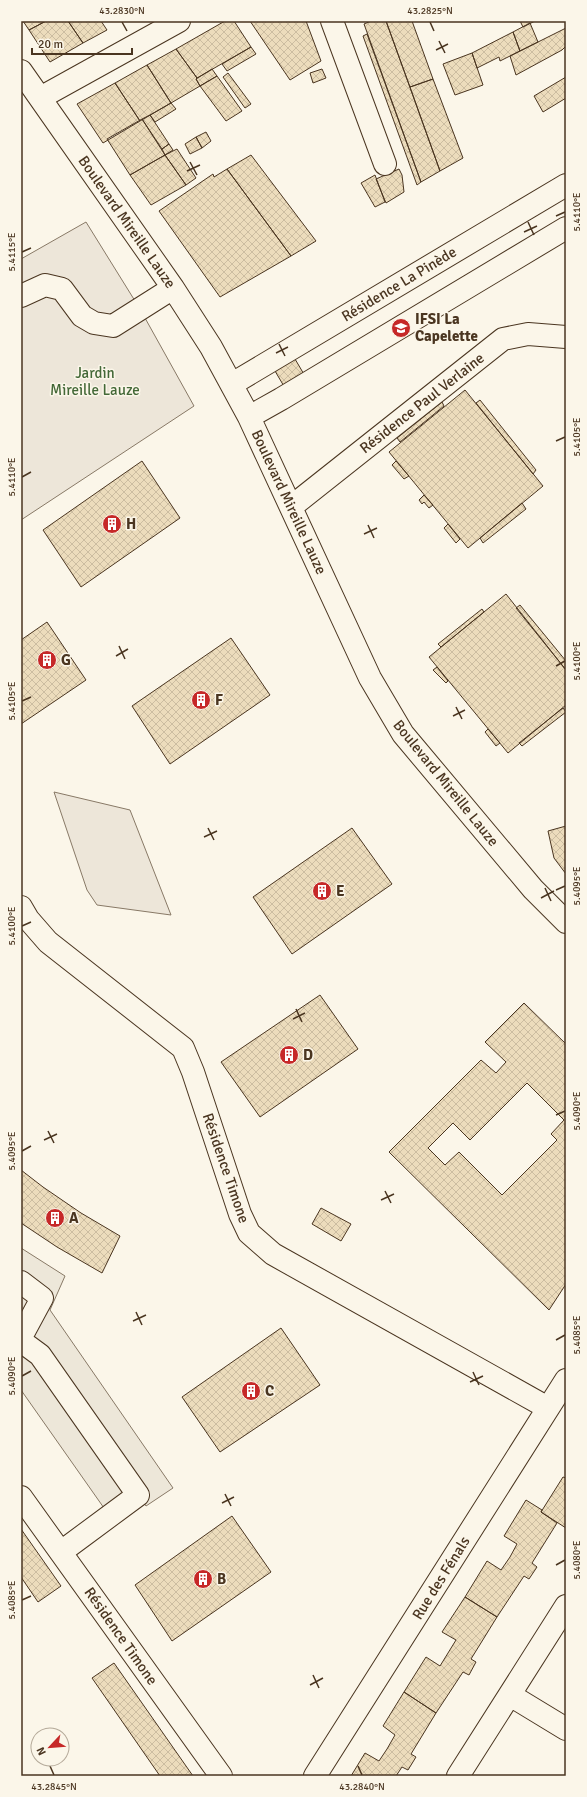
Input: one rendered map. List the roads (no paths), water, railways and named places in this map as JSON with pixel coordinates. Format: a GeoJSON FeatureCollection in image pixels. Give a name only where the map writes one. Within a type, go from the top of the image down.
{"type":"FeatureCollection","features":[{"type":"Feature","properties":{"kind":"street"},"geometry":{"type":"LineString","coordinates":[[40,98],[179,21]]}},
{"type":"Feature","properties":{"kind":"street"},"geometry":{"type":"LineString","coordinates":[[332,21],[385,164]]}},
{"type":"Feature","properties":{"kind":"street","name":"Boulevard Mireille Lauze"},"geometry":{"type":"LineString","coordinates":[[22,75],[40,98],[173,288],[211,347],[249,417],[370,678],[403,734],[533,890],[566,922]]}},
{"type":"Feature","properties":{"kind":"street","name":"Résidence La Pinède"},"geometry":{"type":"LineString","coordinates":[[232,384],[566,185]]}},
{"type":"Feature","properties":{"kind":"street"},"geometry":{"type":"LineString","coordinates":[[249,417],[566,228]]}},
{"type":"Feature","properties":{"kind":"street"},"geometry":{"type":"LineString","coordinates":[[21,296],[45,285],[62,289],[82,316],[94,323],[113,326],[173,288]]}},
{"type":"Feature","properties":{"kind":"street","name":"Résidence Paul Verlaine"},"geometry":{"type":"LineString","coordinates":[[292,507],[503,339],[528,334],[566,337]]}},
{"type":"Feature","properties":{"kind":"street","name":"Résidence Timone"},"geometry":{"type":"LineString","coordinates":[[21,907],[28,919],[48,942],[183,1048],[193,1072],[240,1214],[249,1233],[273,1254],[548,1408]]}},
{"type":"Feature","properties":{"kind":"street"},"geometry":{"type":"LineString","coordinates":[[21,1282],[42,1298],[21,1337]]}},
{"type":"Feature","properties":{"kind":"street"},"geometry":{"type":"LineString","coordinates":[[21,1341],[40,1355],[138,1495],[61,1552]]}},
{"type":"Feature","properties":{"kind":"street","name":"Rue des Fénals"},"geometry":{"type":"LineString","coordinates":[[315,1776],[566,1380]]}},
{"type":"Feature","properties":{"kind":"street","name":"Résidence Timone"},"geometry":{"type":"LineString","coordinates":[[21,1497],[221,1776]]}},
{"type":"Feature","properties":{"kind":"street"},"geometry":{"type":"LineString","coordinates":[[458,1776],[566,1606]]}},
{"type":"Feature","properties":{"kind":"street"},"geometry":{"type":"LineString","coordinates":[[510,1695],[566,1729]]}},
{"type":"Feature","properties":{"kind":"place","name":"IFSI La Capelette"},"geometry":{"type":"Point","coordinates":[401,328]}},
{"type":"Feature","properties":{"kind":"place","name":"H"},"geometry":{"type":"Point","coordinates":[112,524]}},
{"type":"Feature","properties":{"kind":"place","name":"G"},"geometry":{"type":"Point","coordinates":[47,660]}},
{"type":"Feature","properties":{"kind":"place","name":"F"},"geometry":{"type":"Point","coordinates":[201,700]}},
{"type":"Feature","properties":{"kind":"place","name":"E"},"geometry":{"type":"Point","coordinates":[322,891]}},
{"type":"Feature","properties":{"kind":"place","name":"D"},"geometry":{"type":"Point","coordinates":[289,1055]}},
{"type":"Feature","properties":{"kind":"place","name":"A"},"geometry":{"type":"Point","coordinates":[55,1218]}},
{"type":"Feature","properties":{"kind":"place","name":"C"},"geometry":{"type":"Point","coordinates":[251,1391]}},
{"type":"Feature","properties":{"kind":"place","name":"B"},"geometry":{"type":"Point","coordinates":[203,1579]}},
{"type":"Feature","properties":{"kind":"park label","name":"Jardin Mireille Lauze"},"geometry":{"type":"Point","coordinates":[95,382]}}]}
